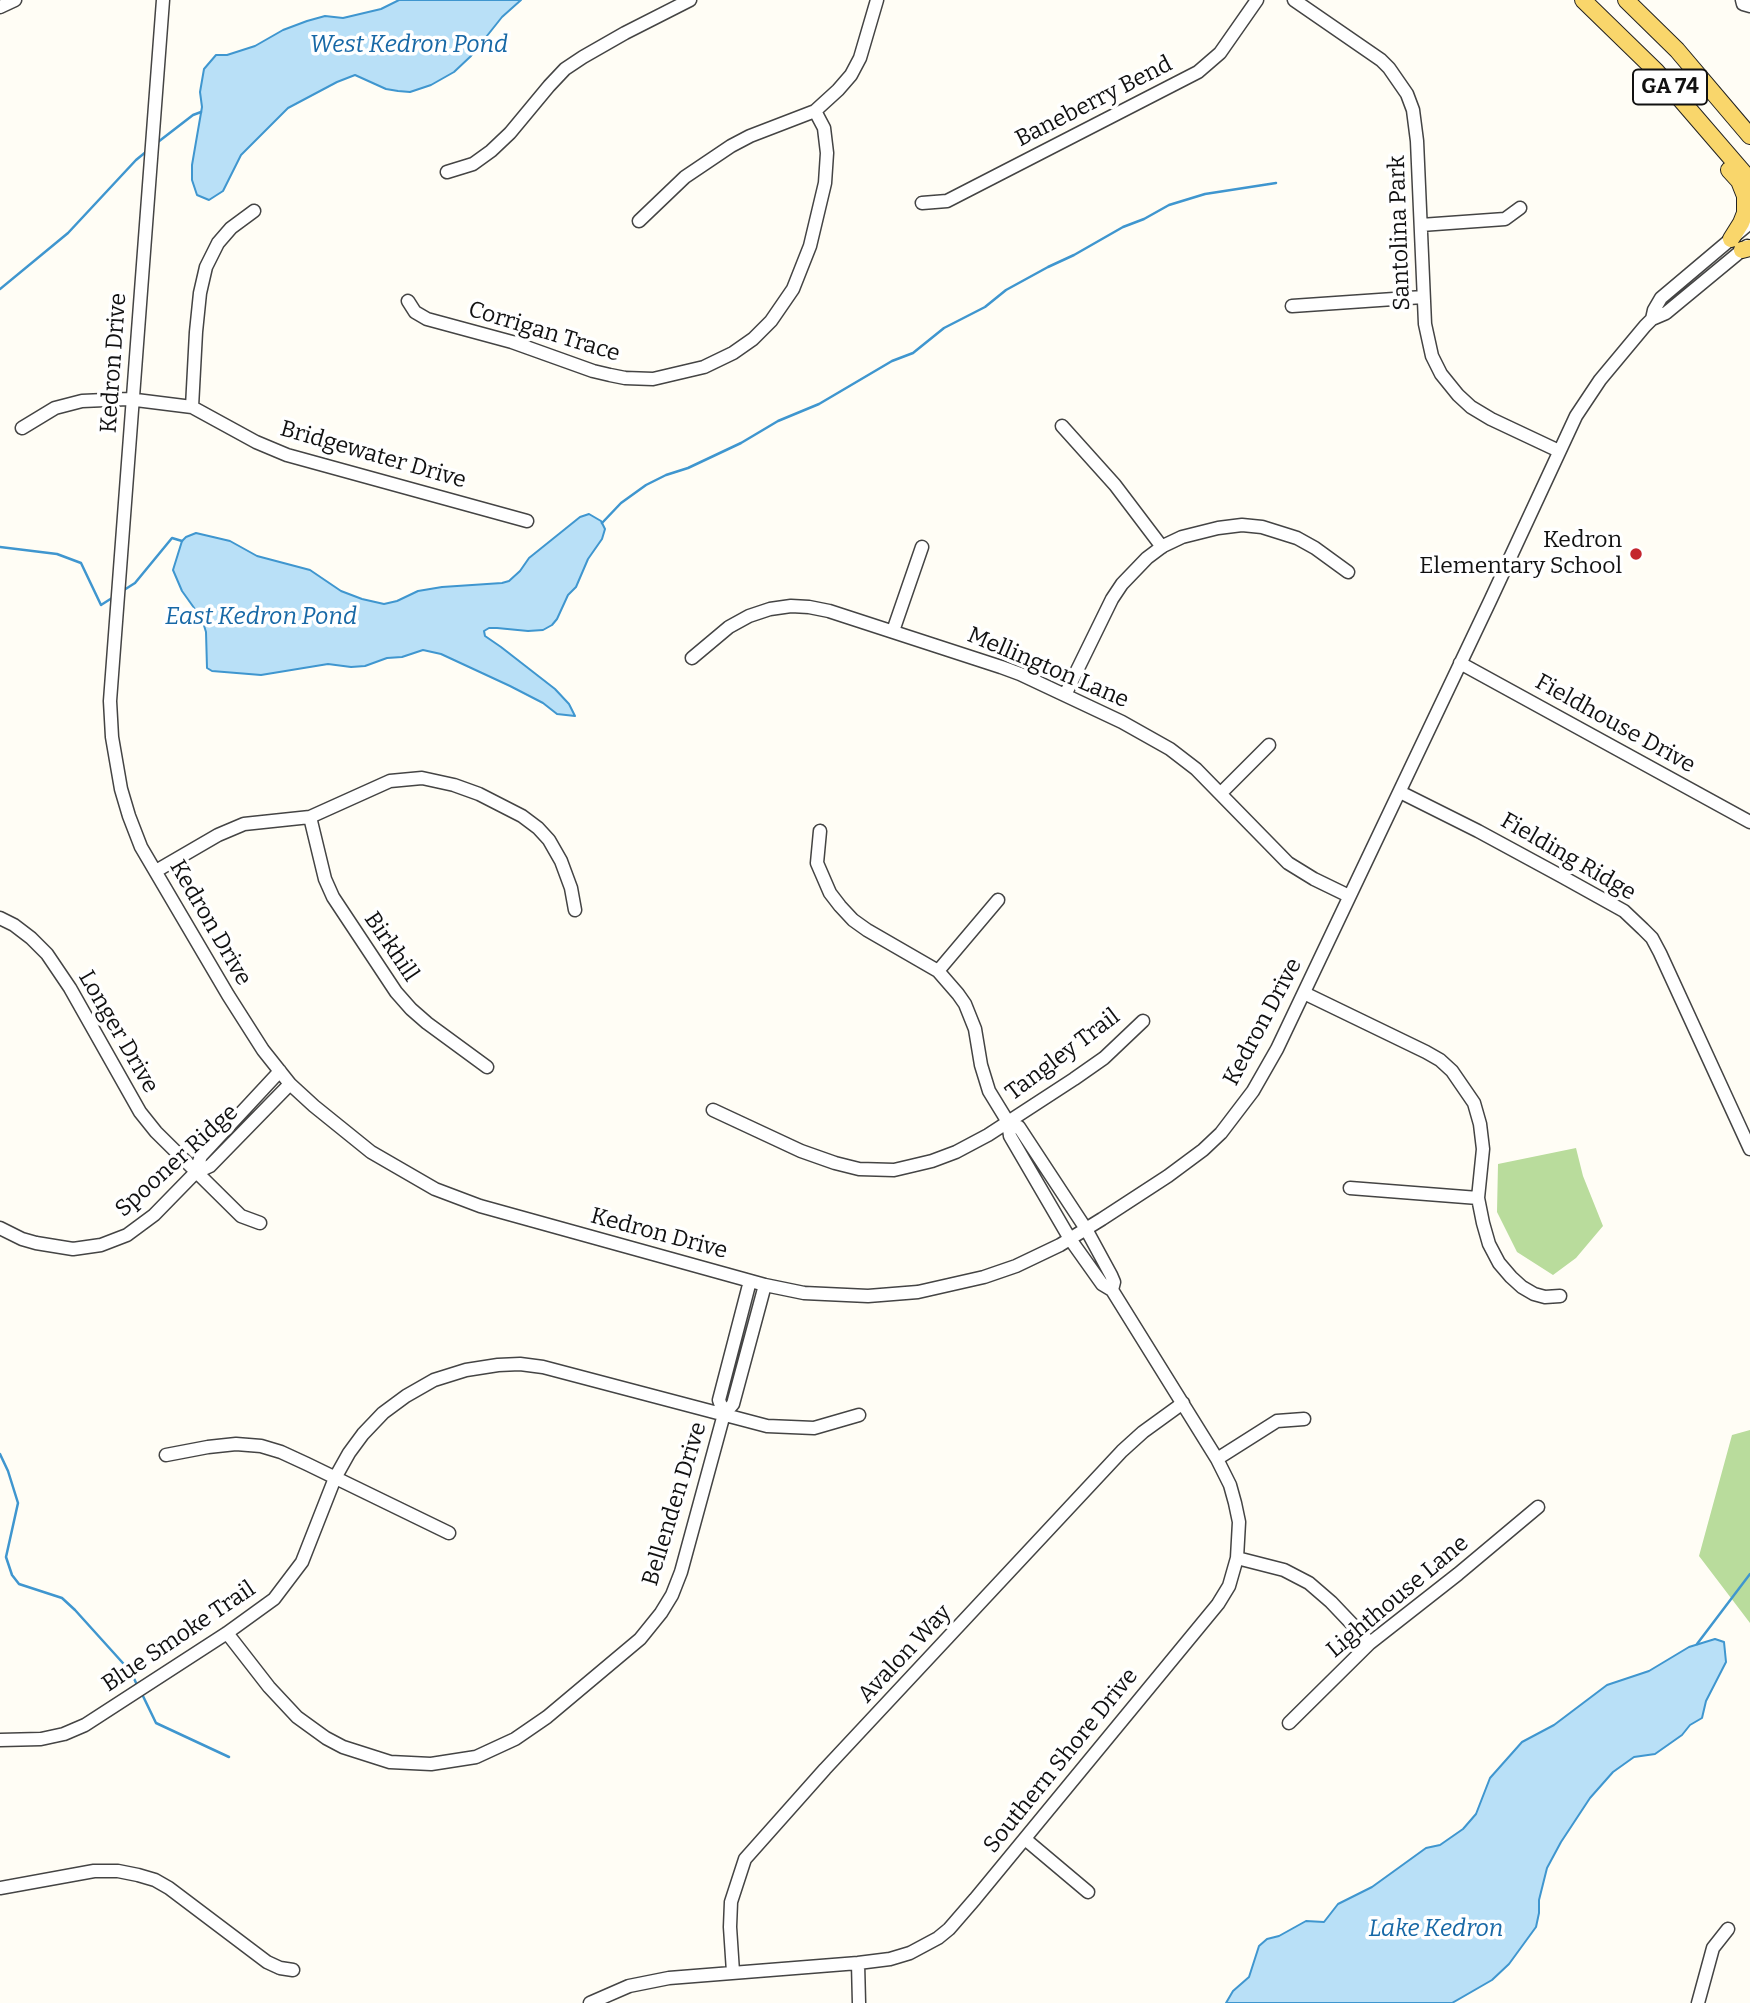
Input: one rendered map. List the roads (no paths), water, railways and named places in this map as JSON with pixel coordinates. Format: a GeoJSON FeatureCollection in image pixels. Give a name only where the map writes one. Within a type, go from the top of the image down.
{"type":"FeatureCollection","features":[{"type":"Feature","properties":{"kind":"main road","name":"GA 74"},"geometry":{"type":"LineString","coordinates":[[1583,0],[1656,71],[1750,180]]}},
{"type":"Feature","properties":{"kind":"main road","name":"GA 74"},"geometry":{"type":"LineString","coordinates":[[1626,0],[1678,50],[1750,136]]}},
{"type":"Feature","properties":{"kind":"main road"},"geometry":{"type":"LineString","coordinates":[[1656,71],[1676,84],[1750,168]]}},
{"type":"Feature","properties":{"kind":"main road"},"geometry":{"type":"LineString","coordinates":[[1656,71],[1668,98],[1739,181],[1745,196],[1745,212],[1741,223],[1743,245]]}},
{"type":"Feature","properties":{"kind":"street"},"geometry":{"type":"LineString","coordinates":[[0,7],[15,0]]}},
{"type":"Feature","properties":{"kind":"street","name":"Kedron Drive"},"geometry":{"type":"LineString","coordinates":[[163,0],[110,701],[112,737],[121,789],[141,846],[245,1023],[280,1071],[290,1084],[337,1126],[371,1152],[435,1189],[480,1206],[750,1281],[804,1293],[886,1296],[952,1286],[992,1275],[1070,1239],[1168,1176],[1221,1133],[1266,1070],[1576,416],[1596,385],[1653,319],[1666,313],[1743,245],[1750,223]]}},
{"type":"Feature","properties":{"kind":"street"},"geometry":{"type":"LineString","coordinates":[[447,172],[473,163],[491,151],[510,133],[557,77],[583,57],[690,0]]}},
{"type":"Feature","properties":{"kind":"street"},"geometry":{"type":"LineString","coordinates":[[639,221],[685,177],[731,146],[815,111],[838,90],[851,75],[860,58],[877,0]]}},
{"type":"Feature","properties":{"kind":"street","name":"Baneberry Bend"},"geometry":{"type":"LineString","coordinates":[[922,203],[947,201],[1198,72],[1220,53],[1257,0]]}},
{"type":"Feature","properties":{"kind":"street","name":"Santolina Park"},"geometry":{"type":"LineString","coordinates":[[1294,0],[1381,60],[1407,94],[1413,110],[1416,133],[1425,324],[1432,356],[1441,374],[1458,395],[1481,413],[1559,451]]}},
{"type":"Feature","properties":{"kind":"street"},"geometry":{"type":"LineString","coordinates":[[1742,0],[1743,4],[1750,6]]}},
{"type":"Feature","properties":{"kind":"street","name":"Corrigan Trace"},"geometry":{"type":"LineString","coordinates":[[408,301],[415,312],[427,318],[512,342],[593,371],[625,378],[653,379],[704,367],[753,339],[771,321],[793,289],[818,215],[825,183],[827,153],[824,128],[815,111]]}},
{"type":"Feature","properties":{"kind":"street"},"geometry":{"type":"LineString","coordinates":[[1421,225],[1504,219],[1520,208]]}},
{"type":"Feature","properties":{"kind":"street"},"geometry":{"type":"LineString","coordinates":[[192,407],[196,332],[206,267],[218,243],[231,228],[254,211]]}},
{"type":"Feature","properties":{"kind":"street"},"geometry":{"type":"LineString","coordinates":[[1292,306],[1423,297]]}},
{"type":"Feature","properties":{"kind":"street","name":"Bridgewater Drive"},"geometry":{"type":"LineString","coordinates":[[22,428],[46,413],[68,404],[96,400],[132,399],[192,407],[256,442],[288,455],[527,521]]}},
{"type":"Feature","properties":{"kind":"street"},"geometry":{"type":"LineString","coordinates":[[1062,426],[1115,485],[1161,547]]}},
{"type":"Feature","properties":{"kind":"street"},"geometry":{"type":"LineString","coordinates":[[1065,695],[1112,599],[1132,573],[1161,547],[1182,537],[1200,531],[1242,525],[1262,527],[1297,538],[1348,572]]}},
{"type":"Feature","properties":{"kind":"street"},"geometry":{"type":"LineString","coordinates":[[893,631],[922,547]]}},
{"type":"Feature","properties":{"kind":"street","name":"Mellington Lane"},"geometry":{"type":"LineString","coordinates":[[692,658],[729,627],[770,609],[791,606],[830,611],[1010,670],[1147,735],[1196,769],[1288,863],[1349,896]]}},
{"type":"Feature","properties":{"kind":"street","name":"Fieldhouse Drive"},"geometry":{"type":"LineString","coordinates":[[1460,663],[1750,822]]}},
{"type":"Feature","properties":{"kind":"street"},"geometry":{"type":"LineString","coordinates":[[1220,793],[1269,745]]}},
{"type":"Feature","properties":{"kind":"street"},"geometry":{"type":"LineString","coordinates":[[156,871],[218,835],[244,824],[310,817],[390,781],[422,778],[454,785],[505,807],[538,828],[561,862],[575,910]]}},
{"type":"Feature","properties":{"kind":"street","name":"Fielding Ridge"},"geometry":{"type":"LineString","coordinates":[[1400,792],[1478,831],[1624,911],[1652,938],[1750,1149]]}},
{"type":"Feature","properties":{"kind":"street","name":"Birkhill"},"geometry":{"type":"LineString","coordinates":[[310,817],[325,879],[333,897],[396,992],[427,1023],[487,1066]]}},
{"type":"Feature","properties":{"kind":"street"},"geometry":{"type":"LineString","coordinates":[[820,831],[817,863],[827,887],[840,906],[867,930],[938,971],[958,993],[975,1030],[989,1091],[1008,1122]]}},
{"type":"Feature","properties":{"kind":"street"},"geometry":{"type":"LineString","coordinates":[[938,971],[998,900]]}},
{"type":"Feature","properties":{"kind":"street","name":"Longer Drive"},"geometry":{"type":"LineString","coordinates":[[0,918],[31,938],[48,956],[70,988],[140,1112],[156,1132],[241,1216],[260,1223]]}},
{"type":"Feature","properties":{"kind":"street"},"geometry":{"type":"LineString","coordinates":[[1304,993],[1426,1052],[1452,1071],[1474,1102],[1480,1124],[1483,1149],[1479,1198],[1489,1244],[1499,1263],[1511,1277],[1534,1294],[1545,1297],[1560,1296]]}},
{"type":"Feature","properties":{"kind":"street","name":"Tangley Trail"},"geometry":{"type":"LineString","coordinates":[[713,1110],[801,1151],[859,1169],[894,1170],[956,1152],[1008,1122],[1104,1058],[1143,1021]]}},
{"type":"Feature","properties":{"kind":"street","name":"Spooner Ridge"},"geometry":{"type":"LineString","coordinates":[[195,1173],[201,1156],[280,1071]]}},
{"type":"Feature","properties":{"kind":"street","name":"Spooner Ridge"},"geometry":{"type":"LineString","coordinates":[[0,1228],[22,1239],[48,1247],[73,1249],[127,1235],[142,1225],[195,1173],[210,1166],[290,1084]]}},
{"type":"Feature","properties":{"kind":"street","name":"Southern Shore Drive"},"geometry":{"type":"LineString","coordinates":[[1008,1122],[1019,1127],[1086,1229],[1114,1282],[1112,1290]]}},
{"type":"Feature","properties":{"kind":"street","name":"Southern Shore Drive"},"geometry":{"type":"LineString","coordinates":[[590,2003],[642,1983],[668,1978],[890,1959],[910,1954],[938,1938],[949,1929],[1025,1839],[1218,1604],[1228,1586],[1237,1558],[1239,1522],[1230,1486],[1217,1459],[1112,1290],[1102,1284],[1070,1239],[1010,1136],[1008,1122]]}},
{"type":"Feature","properties":{"kind":"street"},"geometry":{"type":"LineString","coordinates":[[1350,1188],[1479,1198]]}},
{"type":"Feature","properties":{"kind":"street","name":"Bellenden Drive"},"geometry":{"type":"LineString","coordinates":[[724,1413],[719,1400],[750,1281]]}},
{"type":"Feature","properties":{"kind":"street","name":"Bellenden Drive"},"geometry":{"type":"LineString","coordinates":[[227,1633],[269,1687],[297,1717],[343,1747],[374,1758],[406,1764],[451,1762],[491,1751],[515,1739],[547,1717],[640,1639],[672,1595],[681,1572],[724,1413],[733,1404],[765,1285]]}},
{"type":"Feature","properties":{"kind":"street","name":"Blue Smoke Trail"},"geometry":{"type":"LineString","coordinates":[[0,1740],[29,1740],[64,1734],[85,1726],[227,1633],[274,1598],[295,1573],[309,1549],[335,1478],[356,1443],[383,1413],[434,1380],[466,1370],[520,1364],[543,1367],[767,1426],[814,1428],[859,1415]]}},
{"type":"Feature","properties":{"kind":"street","name":"Avalon Way"},"geometry":{"type":"LineString","coordinates":[[733,1972],[731,1902],[745,1859],[825,1769],[1122,1451],[1183,1403]]}},
{"type":"Feature","properties":{"kind":"street"},"geometry":{"type":"LineString","coordinates":[[1217,1459],[1277,1421],[1304,1419]]}},
{"type":"Feature","properties":{"kind":"street"},"geometry":{"type":"LineString","coordinates":[[166,1455],[236,1444],[261,1446],[281,1452],[449,1533]]}},
{"type":"Feature","properties":{"kind":"street","name":"Lighthouse Lane"},"geometry":{"type":"LineString","coordinates":[[1289,1723],[1370,1643],[1538,1507]]}},
{"type":"Feature","properties":{"kind":"street"},"geometry":{"type":"LineString","coordinates":[[1237,1558],[1284,1570],[1309,1583],[1370,1643]]}},
{"type":"Feature","properties":{"kind":"street"},"geometry":{"type":"LineString","coordinates":[[1025,1839],[1088,1892]]}},
{"type":"Feature","properties":{"kind":"street"},"geometry":{"type":"LineString","coordinates":[[0,1888],[94,1871],[118,1871],[138,1875],[169,1888],[267,1962],[293,1970]]}},
{"type":"Feature","properties":{"kind":"street"},"geometry":{"type":"LineString","coordinates":[[1698,2003],[1713,1948],[1728,1929]]}},
{"type":"Feature","properties":{"kind":"street"},"geometry":{"type":"LineString","coordinates":[[858,1963],[859,2003]]}},
{"type":"Feature","properties":{"kind":"water","name":"West Kedron Pond"},"geometry":{"type":"Polygon","coordinates":[[[399,0],[521,0],[502,17],[471,56],[454,72],[431,85],[410,92],[398,91],[386,89],[355,75],[288,108],[241,155],[223,191],[209,200],[197,195],[192,180],[192,165],[202,107],[200,92],[204,69],[216,55],[227,55],[255,46],[283,30],[307,21],[325,16],[343,18],[381,9],[399,0]]]}},
{"type":"Feature","properties":{"kind":"water","name":"East Kedron Pond"},"geometry":{"type":"Polygon","coordinates":[[[589,514],[601,521],[605,529],[602,539],[552,625],[543,630],[489,628],[484,631],[485,636],[555,689],[569,704],[575,716],[557,714],[543,703],[510,686],[441,654],[423,650],[365,666],[328,664],[261,675],[212,671],[207,668],[206,632],[202,619],[182,591],[173,570],[182,541],[196,533],[230,541],[257,556],[310,570],[341,591],[384,604],[418,591],[509,581],[529,558],[580,517],[589,514]]]}},
{"type":"Feature","properties":{"kind":"water","name":"Lake Kedron"},"geometry":{"type":"Polygon","coordinates":[[[1715,1639],[1724,1642],[1726,1662],[1706,1701],[1702,1718],[1655,1754],[1634,1757],[1613,1772],[1590,1798],[1547,1868],[1536,1927],[1509,1964],[1492,1980],[1452,2003],[1226,2003],[1233,1991],[1249,1977],[1259,1946],[1267,1939],[1279,1936],[1306,1921],[1324,1922],[1338,1904],[1372,1887],[1426,1848],[1440,1845],[1463,1829],[1476,1814],[1490,1778],[1522,1742],[1554,1725],[1607,1685],[1649,1671],[1689,1647],[1715,1639]]]}},
{"type":"Feature","properties":{"kind":"waterway"},"geometry":{"type":"LineString","coordinates":[[158,142],[193,115],[201,112]]}},
{"type":"Feature","properties":{"kind":"waterway"},"geometry":{"type":"LineString","coordinates":[[0,289],[68,233],[147,151]]}},
{"type":"Feature","properties":{"kind":"waterway"},"geometry":{"type":"LineString","coordinates":[[602,523],[621,503],[646,485],[688,468],[741,443],[778,421],[819,404],[892,361],[913,353],[944,328],[985,307],[1006,290],[1123,227],[1169,205],[1205,194],[1276,183]]}},
{"type":"Feature","properties":{"kind":"waterway"},"geometry":{"type":"LineString","coordinates":[[124,590],[135,583],[172,538],[182,541]]}},
{"type":"Feature","properties":{"kind":"waterway"},"geometry":{"type":"LineString","coordinates":[[0,547],[57,554],[81,563],[101,605],[112,598]]}},
{"type":"Feature","properties":{"kind":"waterway"},"geometry":{"type":"LineString","coordinates":[[0,1454],[18,1503],[6,1557],[12,1575],[19,1584],[62,1598],[131,1672],[137,1685]]}},
{"type":"Feature","properties":{"kind":"waterway"},"geometry":{"type":"LineString","coordinates":[[1697,1644],[1750,1574]]}},
{"type":"Feature","properties":{"kind":"waterway"},"geometry":{"type":"LineString","coordinates":[[142,1694],[156,1723],[229,1757]]}},
{"type":"Feature","properties":{"kind":"place","name":"Kedron Elementary School"},"geometry":{"type":"Point","coordinates":[1636,554]}}]}
